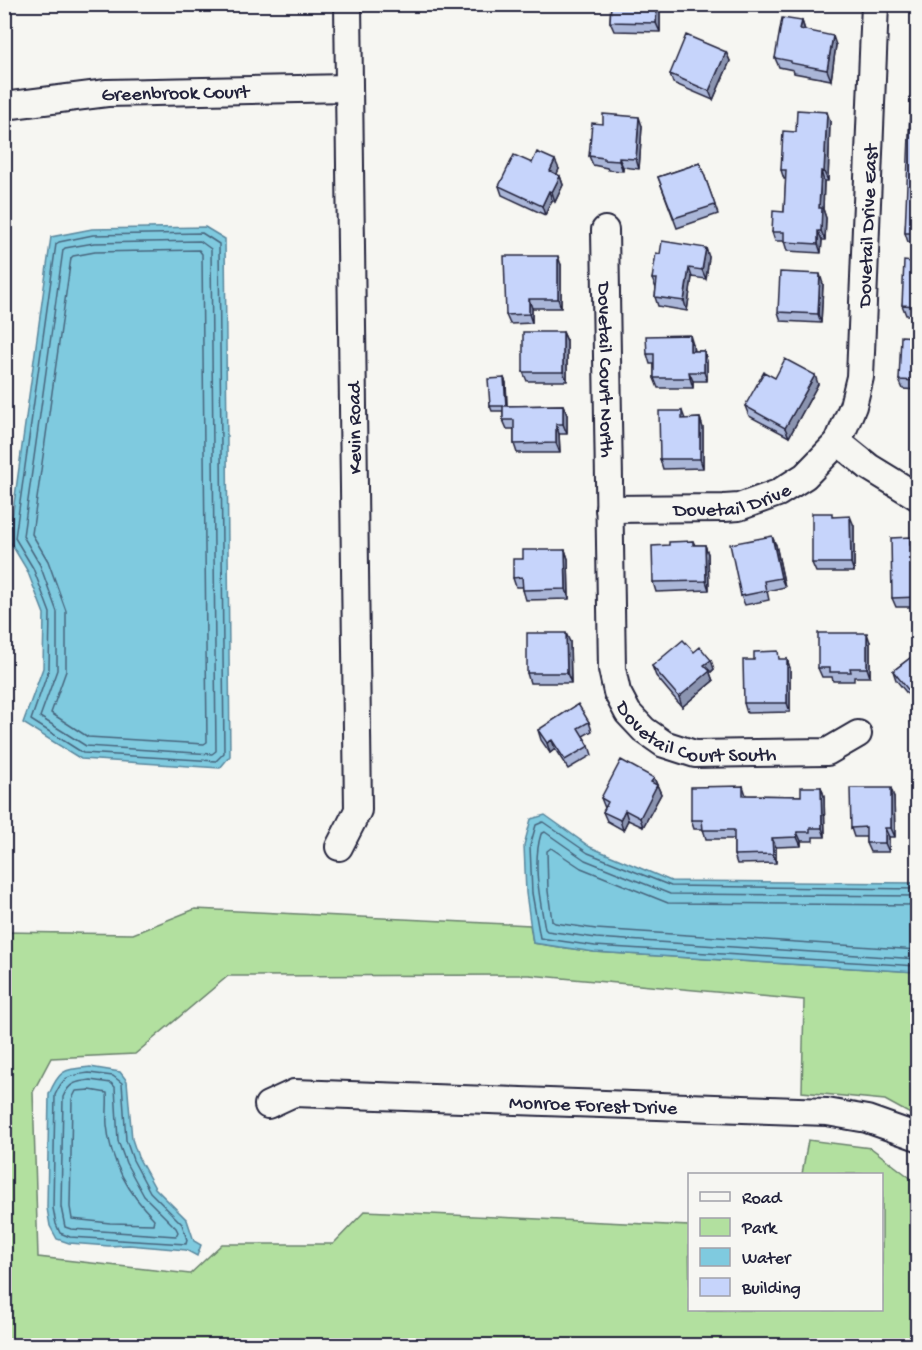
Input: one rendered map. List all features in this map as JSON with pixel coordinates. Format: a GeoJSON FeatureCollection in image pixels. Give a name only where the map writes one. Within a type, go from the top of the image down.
{"type":"FeatureCollection","features":[{"type":"Feature","properties":{"kind":"street","name":"Kevin Road"},"geometry":{"type":"LineString","coordinates":[[339,847],[358,810],[348,4]]}},
{"type":"Feature","properties":{"kind":"street","name":"Dovetail Drive East"},"geometry":{"type":"LineString","coordinates":[[838,442],[853,406],[860,377],[875,4]]}},
{"type":"Feature","properties":{"kind":"street","name":"Greenbrook Court"},"geometry":{"type":"LineString","coordinates":[[4,106],[107,93],[349,88]]}},
{"type":"Feature","properties":{"kind":"street","name":"Dovetail Court North"},"geometry":{"type":"LineString","coordinates":[[605,230],[609,509]]}},
{"type":"Feature","properties":{"kind":"street"},"geometry":{"type":"LineString","coordinates":[[838,442],[869,467],[918,497]]}},
{"type":"Feature","properties":{"kind":"street","name":"Dovetail Drive"},"geometry":{"type":"LineString","coordinates":[[609,509],[740,507],[778,494],[805,476],[838,442]]}},
{"type":"Feature","properties":{"kind":"street","name":"Dovetail Court South"},"geometry":{"type":"LineString","coordinates":[[609,509],[612,669],[617,692],[622,702],[628,713],[644,730],[664,744],[695,754],[827,752],[858,734]]}},
{"type":"Feature","properties":{"kind":"street","name":"Monroe Forest Drive"},"geometry":{"type":"LineString","coordinates":[[268,1105],[294,1093],[827,1112],[867,1119],[918,1137]]}},
{"type":"Feature","properties":{"kind":"green space"},"geometry":{"type":"Polygon","coordinates":[[[195,909],[530,925],[533,943],[594,952],[917,972],[918,1108],[914,1116],[885,1100],[802,1092],[804,1000],[529,975],[228,976],[135,1054],[51,1058],[33,1092],[38,1257],[190,1274],[222,1244],[333,1244],[365,1211],[688,1226],[688,1311],[883,1311],[883,1173],[802,1173],[808,1140],[871,1148],[917,1183],[917,1345],[5,1346],[5,932],[133,934],[195,909]]]}},
{"type":"Feature","properties":{"kind":"water"},"geometry":{"type":"Polygon","coordinates":[[[205,227],[225,239],[230,756],[220,768],[81,759],[23,723],[43,668],[44,614],[27,570],[9,540],[51,237],[92,229],[205,227]]]}},
{"type":"Feature","properties":{"kind":"water"},"geometry":{"type":"Polygon","coordinates":[[[545,815],[590,847],[671,881],[917,883],[917,972],[594,952],[533,943],[526,893],[524,845],[531,819],[545,815]]]}},
{"type":"Feature","properties":{"kind":"water"},"geometry":{"type":"Polygon","coordinates":[[[90,1067],[120,1072],[127,1081],[132,1139],[138,1157],[155,1188],[187,1220],[194,1241],[201,1245],[197,1256],[186,1250],[69,1243],[57,1239],[50,1226],[47,1208],[49,1094],[63,1072],[90,1067]]]}},
{"type":"Feature","properties":{"kind":"building"},"geometry":{"type":"Polygon","coordinates":[[[611,4],[657,4],[656,23],[610,22],[611,4]]]}},
{"type":"Feature","properties":{"kind":"building"},"geometry":{"type":"Polygon","coordinates":[[[782,18],[802,21],[800,29],[833,36],[827,70],[775,58],[782,18]]]}},
{"type":"Feature","properties":{"kind":"building"},"geometry":{"type":"Polygon","coordinates":[[[686,35],[726,52],[709,91],[670,74],[686,35]]]}},
{"type":"Feature","properties":{"kind":"building"},"geometry":{"type":"Polygon","coordinates":[[[912,62],[918,62],[918,306],[902,305],[904,261],[912,262],[914,233],[905,233],[912,62]]]}},
{"type":"Feature","properties":{"kind":"building"},"geometry":{"type":"Polygon","coordinates":[[[797,110],[827,112],[824,172],[821,171],[819,208],[822,208],[821,231],[818,231],[818,244],[784,242],[784,232],[772,232],[773,211],[784,212],[786,170],[781,170],[783,131],[796,132],[797,110]]]}},
{"type":"Feature","properties":{"kind":"building"},"geometry":{"type":"Polygon","coordinates":[[[603,114],[639,117],[636,159],[619,158],[619,161],[589,156],[592,123],[603,124],[603,114]]]}},
{"type":"Feature","properties":{"kind":"building"},"geometry":{"type":"Polygon","coordinates":[[[537,152],[555,160],[550,171],[560,176],[542,206],[499,186],[514,155],[532,163],[537,152]]]}},
{"type":"Feature","properties":{"kind":"building"},"geometry":{"type":"Polygon","coordinates":[[[700,163],[715,205],[674,218],[658,177],[700,163]]]}},
{"type":"Feature","properties":{"kind":"building"},"geometry":{"type":"Polygon","coordinates":[[[662,241],[706,248],[702,270],[689,268],[684,301],[655,297],[657,279],[652,279],[656,253],[660,254],[662,241]]]}},
{"type":"Feature","properties":{"kind":"building"},"geometry":{"type":"Polygon","coordinates":[[[504,256],[558,256],[558,299],[529,299],[529,314],[506,315],[504,256]]]}},
{"type":"Feature","properties":{"kind":"building"},"geometry":{"type":"Polygon","coordinates":[[[780,272],[820,274],[818,314],[778,312],[780,272]]]}},
{"type":"Feature","properties":{"kind":"building"},"geometry":{"type":"Polygon","coordinates":[[[523,332],[563,332],[563,372],[523,372],[523,332]]]}},
{"type":"Feature","properties":{"kind":"building"},"geometry":{"type":"Polygon","coordinates":[[[690,335],[690,351],[704,351],[704,372],[689,372],[690,378],[654,378],[654,354],[647,354],[646,336],[690,335]]]}},
{"type":"Feature","properties":{"kind":"building"},"geometry":{"type":"Polygon","coordinates":[[[901,336],[918,337],[918,381],[899,380],[901,336]]]}},
{"type":"Feature","properties":{"kind":"building"},"geometry":{"type":"Polygon","coordinates":[[[785,359],[815,375],[785,428],[745,406],[764,372],[775,378],[785,359]]]}},
{"type":"Feature","properties":{"kind":"building"},"geometry":{"type":"Polygon","coordinates":[[[504,378],[506,406],[490,406],[488,379],[504,378]]]}},
{"type":"Feature","properties":{"kind":"building"},"geometry":{"type":"Polygon","coordinates":[[[563,405],[563,424],[556,424],[556,443],[514,444],[514,420],[503,420],[503,406],[563,405]]]}},
{"type":"Feature","properties":{"kind":"building"},"geometry":{"type":"Polygon","coordinates":[[[659,411],[682,411],[682,419],[700,418],[700,459],[660,459],[659,411]]]}},
{"type":"Feature","properties":{"kind":"building"},"geometry":{"type":"Polygon","coordinates":[[[812,513],[832,513],[832,517],[850,516],[851,563],[812,563],[812,513]]]}},
{"type":"Feature","properties":{"kind":"building"},"geometry":{"type":"Polygon","coordinates":[[[772,536],[781,578],[764,581],[766,591],[741,596],[730,544],[772,536]]]}},
{"type":"Feature","properties":{"kind":"building"},"geometry":{"type":"Polygon","coordinates":[[[910,537],[910,545],[918,545],[918,597],[892,598],[891,538],[910,537]]]}},
{"type":"Feature","properties":{"kind":"building"},"geometry":{"type":"Polygon","coordinates":[[[693,541],[693,545],[705,545],[706,581],[653,582],[652,546],[669,545],[669,542],[693,541]]]}},
{"type":"Feature","properties":{"kind":"building"},"geometry":{"type":"Polygon","coordinates":[[[523,550],[565,550],[566,589],[523,590],[522,577],[513,578],[513,559],[523,559],[523,550]]]}},
{"type":"Feature","properties":{"kind":"building"},"geometry":{"type":"Polygon","coordinates":[[[527,633],[566,633],[567,673],[527,673],[527,633]]]}},
{"type":"Feature","properties":{"kind":"building"},"geometry":{"type":"Polygon","coordinates":[[[818,633],[867,633],[867,668],[850,668],[851,672],[830,672],[830,668],[818,668],[818,633]]]}},
{"type":"Feature","properties":{"kind":"building"},"geometry":{"type":"Polygon","coordinates":[[[683,640],[694,652],[700,647],[711,660],[704,665],[710,671],[679,697],[652,666],[683,640]]]}},
{"type":"Feature","properties":{"kind":"building"},"geometry":{"type":"Polygon","coordinates":[[[778,651],[779,659],[787,659],[787,703],[744,703],[743,660],[754,660],[754,652],[778,651]]]}},
{"type":"Feature","properties":{"kind":"building"},"geometry":{"type":"Polygon","coordinates":[[[918,652],[918,702],[893,671],[918,652]]]}},
{"type":"Feature","properties":{"kind":"building"},"geometry":{"type":"Polygon","coordinates":[[[578,704],[589,722],[578,728],[589,746],[565,760],[552,740],[547,743],[538,730],[578,704]]]}},
{"type":"Feature","properties":{"kind":"building"},"geometry":{"type":"Polygon","coordinates":[[[621,760],[654,778],[651,782],[657,785],[640,818],[625,810],[620,820],[603,812],[608,802],[601,798],[621,760]]]}},
{"type":"Feature","properties":{"kind":"building"},"geometry":{"type":"Polygon","coordinates":[[[743,786],[743,795],[801,796],[801,787],[821,787],[822,828],[810,828],[810,832],[797,832],[797,837],[772,838],[773,854],[734,855],[734,830],[703,830],[702,820],[691,820],[691,787],[743,786]]]}},
{"type":"Feature","properties":{"kind":"building"},"geometry":{"type":"Polygon","coordinates":[[[850,788],[891,788],[891,828],[885,828],[885,843],[866,843],[866,827],[851,828],[850,788]]]}}]}
